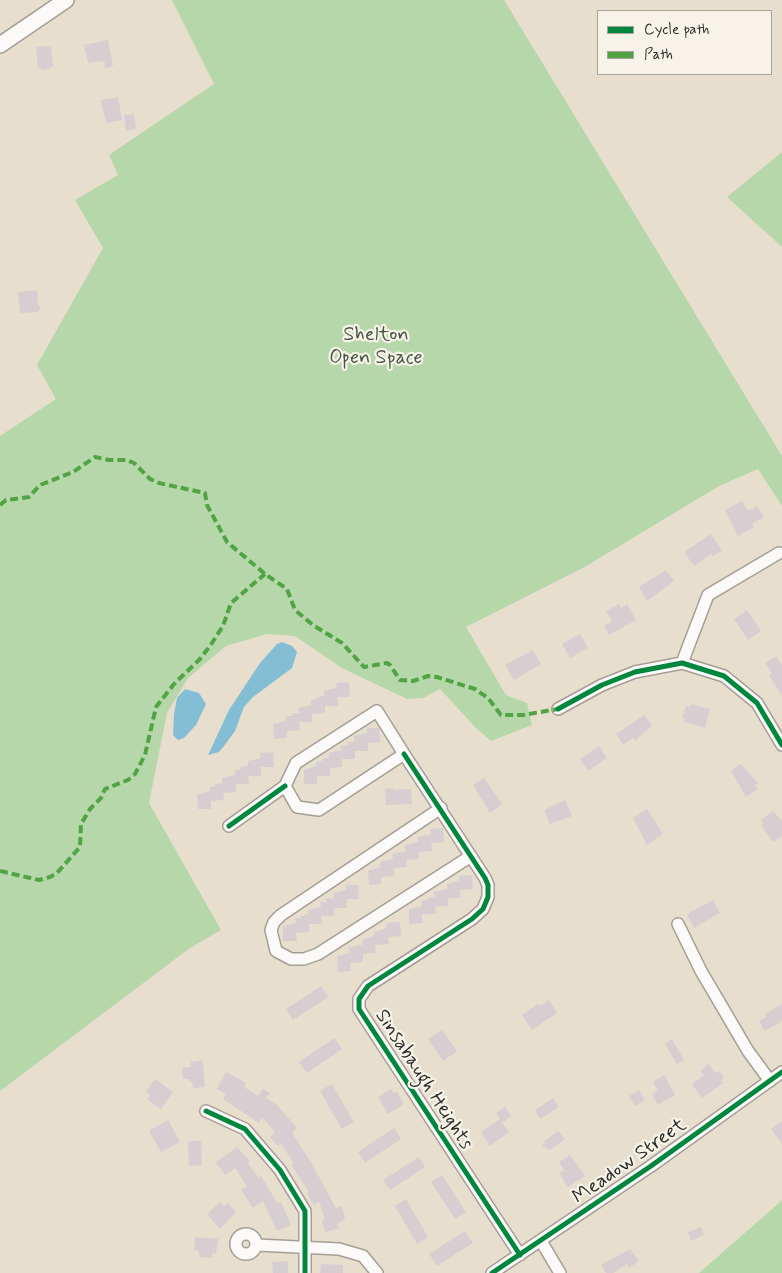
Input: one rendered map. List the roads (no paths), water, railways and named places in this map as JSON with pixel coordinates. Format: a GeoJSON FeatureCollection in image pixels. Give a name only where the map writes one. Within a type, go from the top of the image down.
{"type":"FeatureCollection","features":[{"type":"Feature","properties":{"kind":"main road"},"geometry":{"type":"LineString","coordinates":[[0,45],[66,0]]}},
{"type":"Feature","properties":{"kind":"street"},"geometry":{"type":"LineString","coordinates":[[682,663],[708,595],[779,553]]}},
{"type":"Feature","properties":{"kind":"street"},"geometry":{"type":"LineString","coordinates":[[558,709],[602,685],[635,672],[682,663],[724,676],[757,703],[782,745]]}},
{"type":"Feature","properties":{"kind":"street","name":"Sinsabaugh Heights"},"geometry":{"type":"LineString","coordinates":[[229,826],[285,786],[296,763],[376,711],[471,856],[488,885],[488,897],[482,909],[472,919],[368,986],[360,999],[359,1009],[520,1254]]}},
{"type":"Feature","properties":{"kind":"street"},"geometry":{"type":"LineString","coordinates":[[285,786],[297,807],[319,810],[404,754]]}},
{"type":"Feature","properties":{"kind":"street"},"geometry":{"type":"LineString","coordinates":[[441,808],[281,915],[274,922],[271,930],[276,951],[291,960],[312,957],[471,856]]}},
{"type":"Feature","properties":{"kind":"street"},"geometry":{"type":"LineString","coordinates":[[678,924],[701,971],[748,1051],[770,1081]]}},
{"type":"Feature","properties":{"kind":"street","name":"Meadow Street"},"geometry":{"type":"LineString","coordinates":[[492,1273],[651,1166],[782,1072]]}},
{"type":"Feature","properties":{"kind":"street"},"geometry":{"type":"LineString","coordinates":[[206,1111],[245,1129],[280,1170],[305,1211],[306,1246],[304,1273]]}},
{"type":"Feature","properties":{"kind":"street"},"geometry":{"type":"LineString","coordinates":[[541,1241],[560,1273]]}},
{"type":"Feature","properties":{"kind":"street"},"geometry":{"type":"LineString","coordinates":[[257,1245],[339,1249],[363,1256],[377,1273]]}},
{"type":"Feature","properties":{"kind":"water"},"geometry":{"type":"Polygon","coordinates":[[[282,642],[292,646],[297,652],[292,668],[253,697],[244,707],[235,731],[224,746],[219,752],[208,755],[229,710],[260,663],[277,644],[282,642]]]}},
{"type":"Feature","properties":{"kind":"water"},"geometry":{"type":"Polygon","coordinates":[[[185,689],[199,693],[206,704],[196,725],[184,738],[178,740],[173,735],[174,714],[177,698],[185,689]]]}},
{"type":"Feature","properties":{"kind":"park label","name":"Shelton Open Space"},"geometry":{"type":"Point","coordinates":[376,348]}}]}
